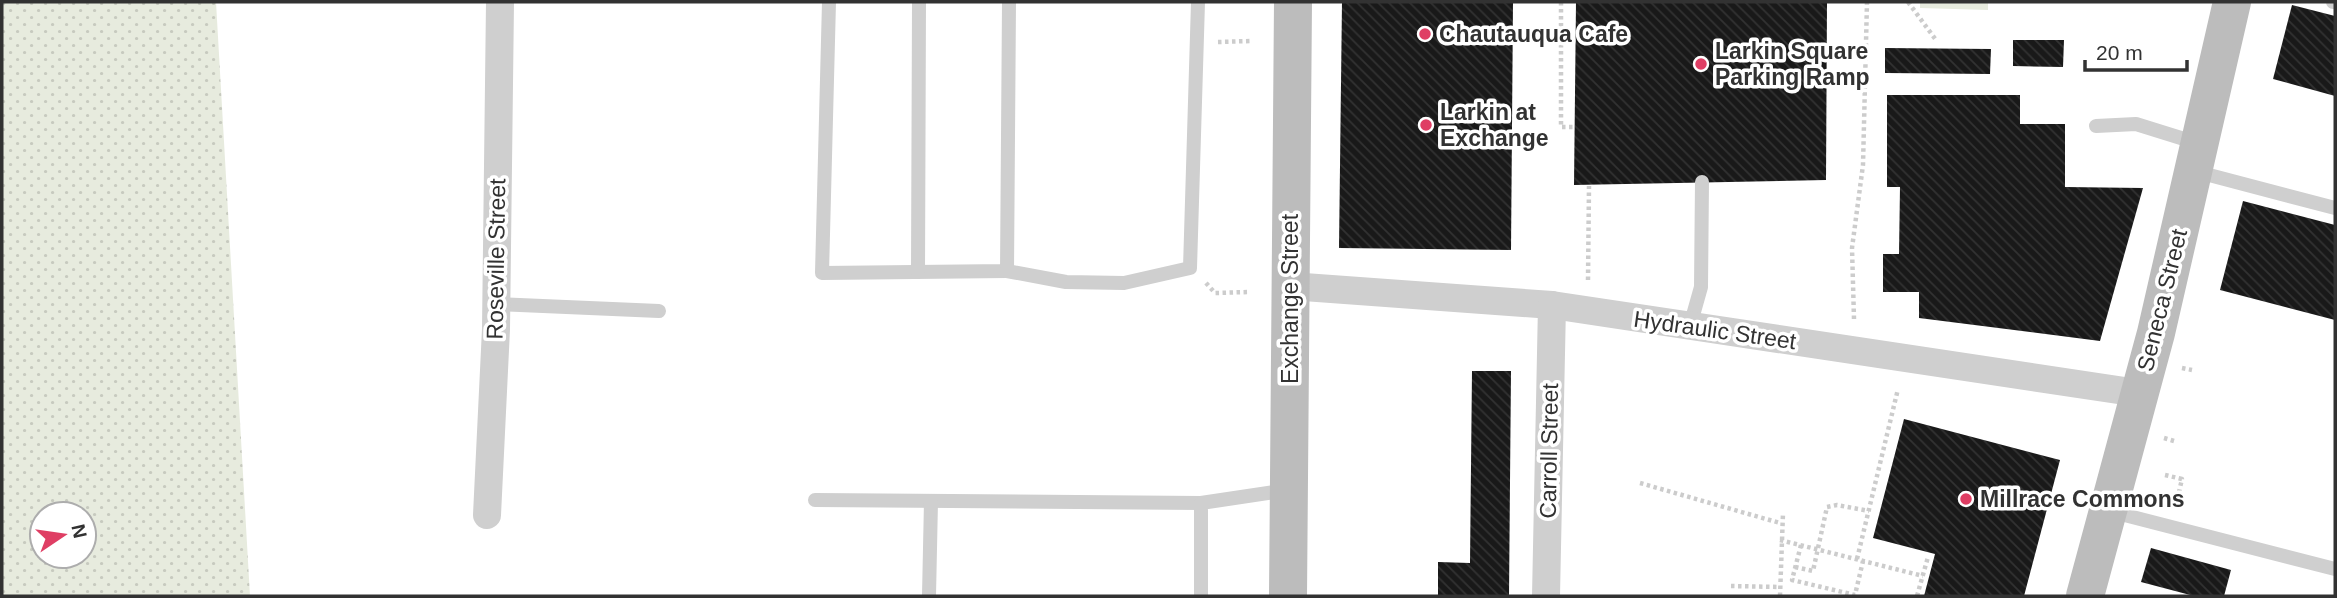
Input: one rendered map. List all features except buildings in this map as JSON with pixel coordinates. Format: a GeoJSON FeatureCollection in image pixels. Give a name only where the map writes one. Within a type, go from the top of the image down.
{"type":"FeatureCollection","features":[{"type":"Feature","properties":{"kind":"street","name":"Roseville Street"},"geometry":{"type":"LineString","coordinates":[[487,515],[496,304],[500,2]]}},
{"type":"Feature","properties":{"kind":"street","name":"Exchange Street"},"geometry":{"type":"LineString","coordinates":[[1288,596],[1293,2]]}},
{"type":"Feature","properties":{"kind":"street","name":"Seneca Street"},"geometry":{"type":"LineString","coordinates":[[2085,596],[2138,393],[2232,2]]}},
{"type":"Feature","properties":{"kind":"street","name":"Hydraulic Street"},"geometry":{"type":"LineString","coordinates":[[1290,286],[1552,305],[2138,393]]}},
{"type":"Feature","properties":{"kind":"street","name":"Carroll Street"},"geometry":{"type":"LineString","coordinates":[[1546,596],[1552,305]]}},
{"type":"Feature","properties":{"kind":"lane"},"geometry":{"type":"LineString","coordinates":[[829,2],[822,273],[1007,271],[1066,282],[1124,284],[1190,268],[1198,2]]}},
{"type":"Feature","properties":{"kind":"lane"},"geometry":{"type":"LineString","coordinates":[[918,272],[919,2]]}},
{"type":"Feature","properties":{"kind":"lane"},"geometry":{"type":"LineString","coordinates":[[1007,271],[1009,2]]}},
{"type":"Feature","properties":{"kind":"lane"},"geometry":{"type":"LineString","coordinates":[[2096,126],[2136,124],[2196,157],[2335,208]]}},
{"type":"Feature","properties":{"kind":"lane"},"geometry":{"type":"LineString","coordinates":[[1690,326],[1701,287],[1702,182]]}},
{"type":"Feature","properties":{"kind":"lane"},"geometry":{"type":"LineString","coordinates":[[496,304],[659,311]]}},
{"type":"Feature","properties":{"kind":"lane"},"geometry":{"type":"LineString","coordinates":[[814,500],[1201,503],[1289,490]]}},
{"type":"Feature","properties":{"kind":"lane"},"geometry":{"type":"LineString","coordinates":[[929,596],[931,501]]}},
{"type":"Feature","properties":{"kind":"lane"},"geometry":{"type":"LineString","coordinates":[[1201,503],[1201,596]]}},
{"type":"Feature","properties":{"kind":"lane"},"geometry":{"type":"LineString","coordinates":[[2108,510],[2335,569]]}},
{"type":"Feature","properties":{"kind":"path"},"geometry":{"type":"LineString","coordinates":[[1562,2],[1561,127],[1575,127]]}},
{"type":"Feature","properties":{"kind":"path"},"geometry":{"type":"LineString","coordinates":[[1854,328],[1853,248],[1863,165],[1867,2]]}},
{"type":"Feature","properties":{"kind":"path"},"geometry":{"type":"LineString","coordinates":[[1908,2],[1936,40]]}},
{"type":"Feature","properties":{"kind":"path"},"geometry":{"type":"LineString","coordinates":[[1524,39],[1561,39]]}},
{"type":"Feature","properties":{"kind":"path"},"geometry":{"type":"LineString","coordinates":[[1215,42],[1251,41]]}},
{"type":"Feature","properties":{"kind":"path"},"geometry":{"type":"LineString","coordinates":[[1588,279],[1590,186]]}},
{"type":"Feature","properties":{"kind":"path"},"geometry":{"type":"LineString","coordinates":[[1215,293],[1249,292]]}},
{"type":"Feature","properties":{"kind":"path"},"geometry":{"type":"LineString","coordinates":[[1801,545],[1792,580],[1855,595],[1869,511],[1898,389]]}},
{"type":"Feature","properties":{"kind":"path"},"geometry":{"type":"LineString","coordinates":[[2163,438],[2174,442]]}},
{"type":"Feature","properties":{"kind":"path"},"geometry":{"type":"LineString","coordinates":[[2165,475],[2182,479],[2176,506]]}},
{"type":"Feature","properties":{"kind":"path"},"geometry":{"type":"LineString","coordinates":[[1640,483],[1780,523]]}},
{"type":"Feature","properties":{"kind":"path"},"geometry":{"type":"LineString","coordinates":[[1693,498],[1695,491]]}},
{"type":"Feature","properties":{"kind":"path"},"geometry":{"type":"LineString","coordinates":[[1795,567],[1813,571],[1827,507],[1837,505],[1869,511]]}},
{"type":"Feature","properties":{"kind":"path"},"geometry":{"type":"LineString","coordinates":[[1780,596],[1780,523],[1783,513]]}},
{"type":"Feature","properties":{"kind":"path"},"geometry":{"type":"LineString","coordinates":[[1780,540],[1923,576]]}},
{"type":"Feature","properties":{"kind":"path"},"geometry":{"type":"LineString","coordinates":[[1917,596],[1928,557]]}},
{"type":"Feature","properties":{"kind":"path"},"geometry":{"type":"LineString","coordinates":[[1731,586],[1780,587]]}},
{"type":"Feature","properties":{"kind":"shaded area"},"geometry":{"type":"Polygon","coordinates":[[[2,2],[216,2],[250,596],[2,596],[2,2]]]}},
{"type":"Feature","properties":{"kind":"shaded area"},"geometry":{"type":"Polygon","coordinates":[[[1920,2],[1988,2],[1988,10],[1920,8],[1920,2]]]}},
{"type":"Feature","properties":{"kind":"place","name":"Chautauqua Cafe"},"geometry":{"type":"Point","coordinates":[1425,34]}},
{"type":"Feature","properties":{"kind":"place","name":"Larkin Square Parking Ramp"},"geometry":{"type":"Point","coordinates":[1701,64]}},
{"type":"Feature","properties":{"kind":"place","name":"Larkin at Exchange"},"geometry":{"type":"Point","coordinates":[1426,125]}},
{"type":"Feature","properties":{"kind":"place","name":"Millrace Commons"},"geometry":{"type":"Point","coordinates":[1966,499]}}]}
